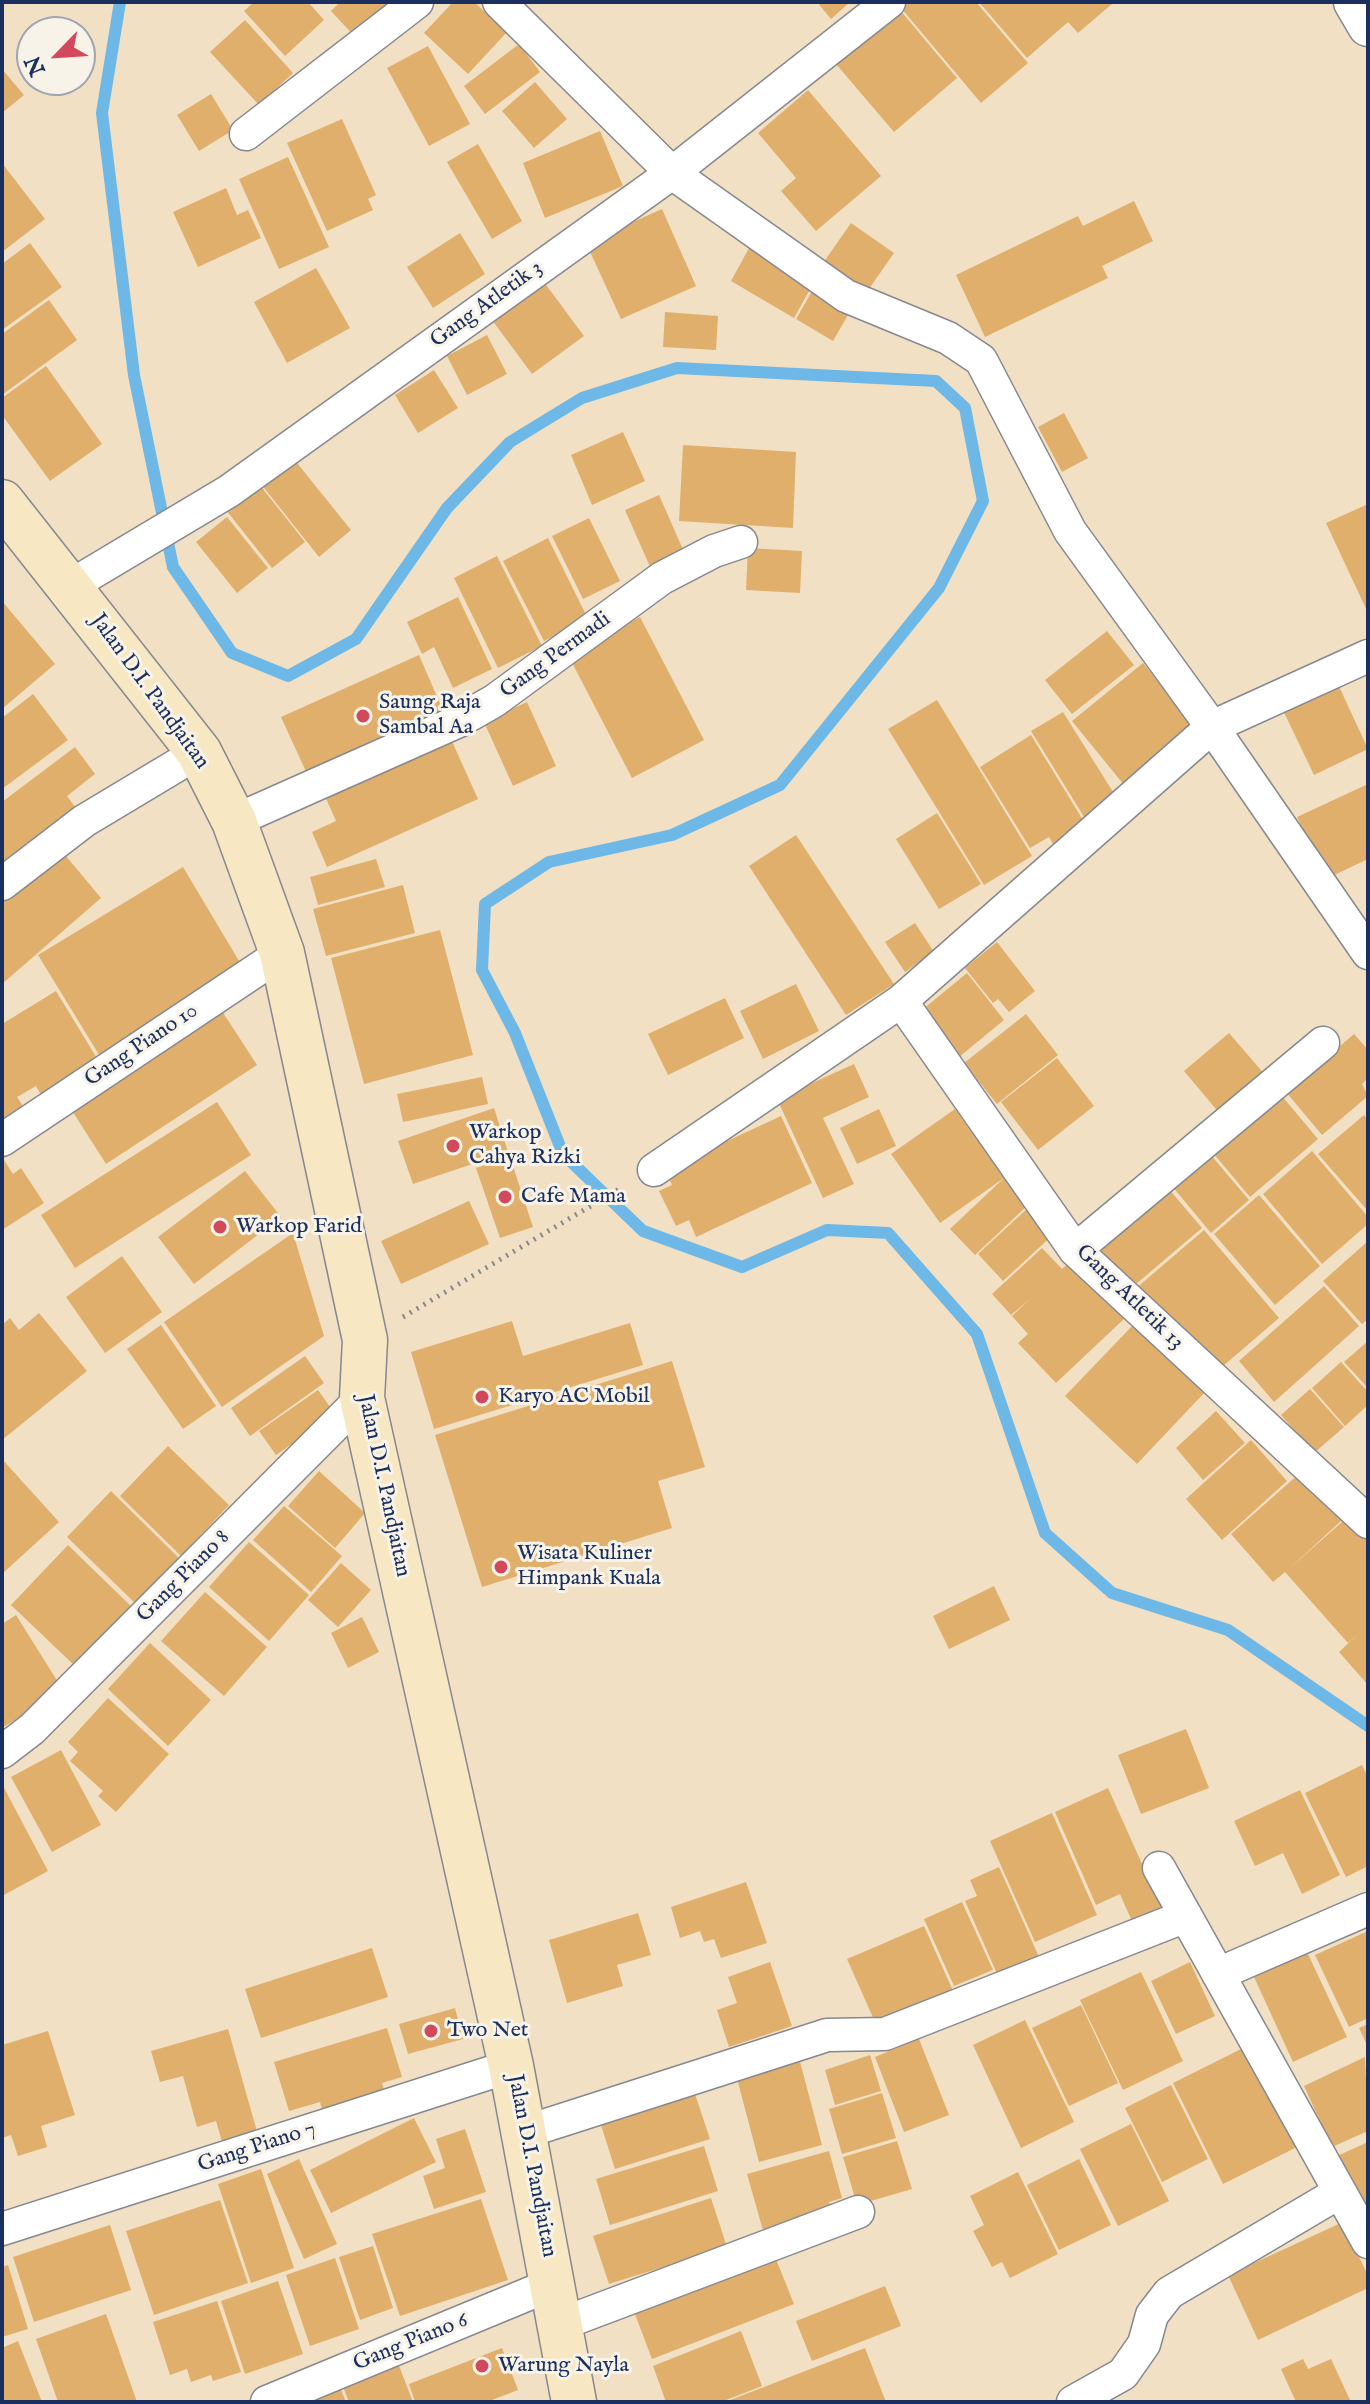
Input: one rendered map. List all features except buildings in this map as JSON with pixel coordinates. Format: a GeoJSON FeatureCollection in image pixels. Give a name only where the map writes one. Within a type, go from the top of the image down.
{"type":"FeatureCollection","features":[{"type":"Feature","properties":{"kind":"main road","name":"Jalan D.I. Pandjaitan"},"geometry":{"type":"LineString","coordinates":[[2,502],[82,579],[199,752],[234,821],[282,953],[365,1340],[362,1398],[525,2132],[574,2402]]}},
{"type":"Feature","properties":{"kind":"street"},"geometry":{"type":"LineString","coordinates":[[246,134],[417,2]]}},
{"type":"Feature","properties":{"kind":"street"},"geometry":{"type":"LineString","coordinates":[[499,2],[672,173],[846,296],[948,338],[981,360],[1070,531],[1362,933]]}},
{"type":"Feature","properties":{"kind":"street","name":"Gang Atletik 3"},"geometry":{"type":"LineString","coordinates":[[82,579],[229,491],[672,173],[889,2]]}},
{"type":"Feature","properties":{"kind":"street"},"geometry":{"type":"LineString","coordinates":[[1354,2],[1368,26]]}},
{"type":"Feature","properties":{"kind":"street","name":"Gang Permadi"},"geometry":{"type":"LineString","coordinates":[[234,821],[459,721],[494,701],[662,578],[714,551],[741,542]]}},
{"type":"Feature","properties":{"kind":"street"},"geometry":{"type":"LineString","coordinates":[[654,1170],[901,1001],[1212,727],[1368,656]]}},
{"type":"Feature","properties":{"kind":"street"},"geometry":{"type":"LineString","coordinates":[[2,884],[84,821],[199,752]]}},
{"type":"Feature","properties":{"kind":"street","name":"Gang Piano 10"},"geometry":{"type":"LineString","coordinates":[[2,1140],[282,953]]}},
{"type":"Feature","properties":{"kind":"street","name":"Gang Atletik 13"},"geometry":{"type":"LineString","coordinates":[[901,1001],[1075,1250],[1368,1522]]}},
{"type":"Feature","properties":{"kind":"street"},"geometry":{"type":"LineString","coordinates":[[1075,1250],[1323,1043]]}},
{"type":"Feature","properties":{"kind":"street","name":"Gang Piano 8"},"geometry":{"type":"LineString","coordinates":[[2,1752],[32,1729],[362,1398]]}},
{"type":"Feature","properties":{"kind":"street"},"geometry":{"type":"LineString","coordinates":[[1159,1868],[1368,2242]]}},
{"type":"Feature","properties":{"kind":"street"},"geometry":{"type":"LineString","coordinates":[[1218,1974],[1368,1909]]}},
{"type":"Feature","properties":{"kind":"street"},"geometry":{"type":"LineString","coordinates":[[525,2132],[827,2035],[885,2034],[1186,1916]]}},
{"type":"Feature","properties":{"kind":"street","name":"Gang Piano 7"},"geometry":{"type":"LineString","coordinates":[[2,2229],[511,2066]]}},
{"type":"Feature","properties":{"kind":"street"},"geometry":{"type":"LineString","coordinates":[[1073,2402],[1123,2374],[1144,2344],[1152,2315],[1169,2293],[1340,2192]]}},
{"type":"Feature","properties":{"kind":"street","name":"Gang Piano 6"},"geometry":{"type":"LineString","coordinates":[[267,2402],[558,2304],[858,2212]]}},
{"type":"Feature","properties":{"kind":"path"},"geometry":{"type":"LineString","coordinates":[[365,1340],[565,1219],[654,1170]]}},
{"type":"Feature","properties":{"kind":"waterway"},"geometry":{"type":"LineString","coordinates":[[120,2],[102,113],[134,375],[173,567],[232,653],[288,676],[356,639],[447,508],[510,442],[582,398],[677,368],[936,381],[965,408],[983,501],[939,588],[780,785],[672,835],[549,862],[485,904],[482,970],[515,1033],[563,1154],[643,1231],[742,1267],[827,1230],[888,1233],[977,1334],[1045,1533],[1112,1593],[1228,1630],[1368,1726]]}},
{"type":"Feature","properties":{"kind":"place","name":"Saung Raja Sambal Aa"},"geometry":{"type":"Point","coordinates":[363,716]}},
{"type":"Feature","properties":{"kind":"place","name":"Warkop Cahya Rizki"},"geometry":{"type":"Point","coordinates":[453,1146]}},
{"type":"Feature","properties":{"kind":"place","name":"Cafe Mama"},"geometry":{"type":"Point","coordinates":[505,1197]}},
{"type":"Feature","properties":{"kind":"place","name":"Warkop Farid"},"geometry":{"type":"Point","coordinates":[220,1227]}},
{"type":"Feature","properties":{"kind":"place","name":"Karyo AC Mobil"},"geometry":{"type":"Point","coordinates":[482,1397]}},
{"type":"Feature","properties":{"kind":"place","name":"Wisata Kuliner Himpank Kuala"},"geometry":{"type":"Point","coordinates":[501,1567]}},
{"type":"Feature","properties":{"kind":"place","name":"Two Net"},"geometry":{"type":"Point","coordinates":[431,2031]}},
{"type":"Feature","properties":{"kind":"place","name":"Warung Nayla"},"geometry":{"type":"Point","coordinates":[482,2366]}}]}
